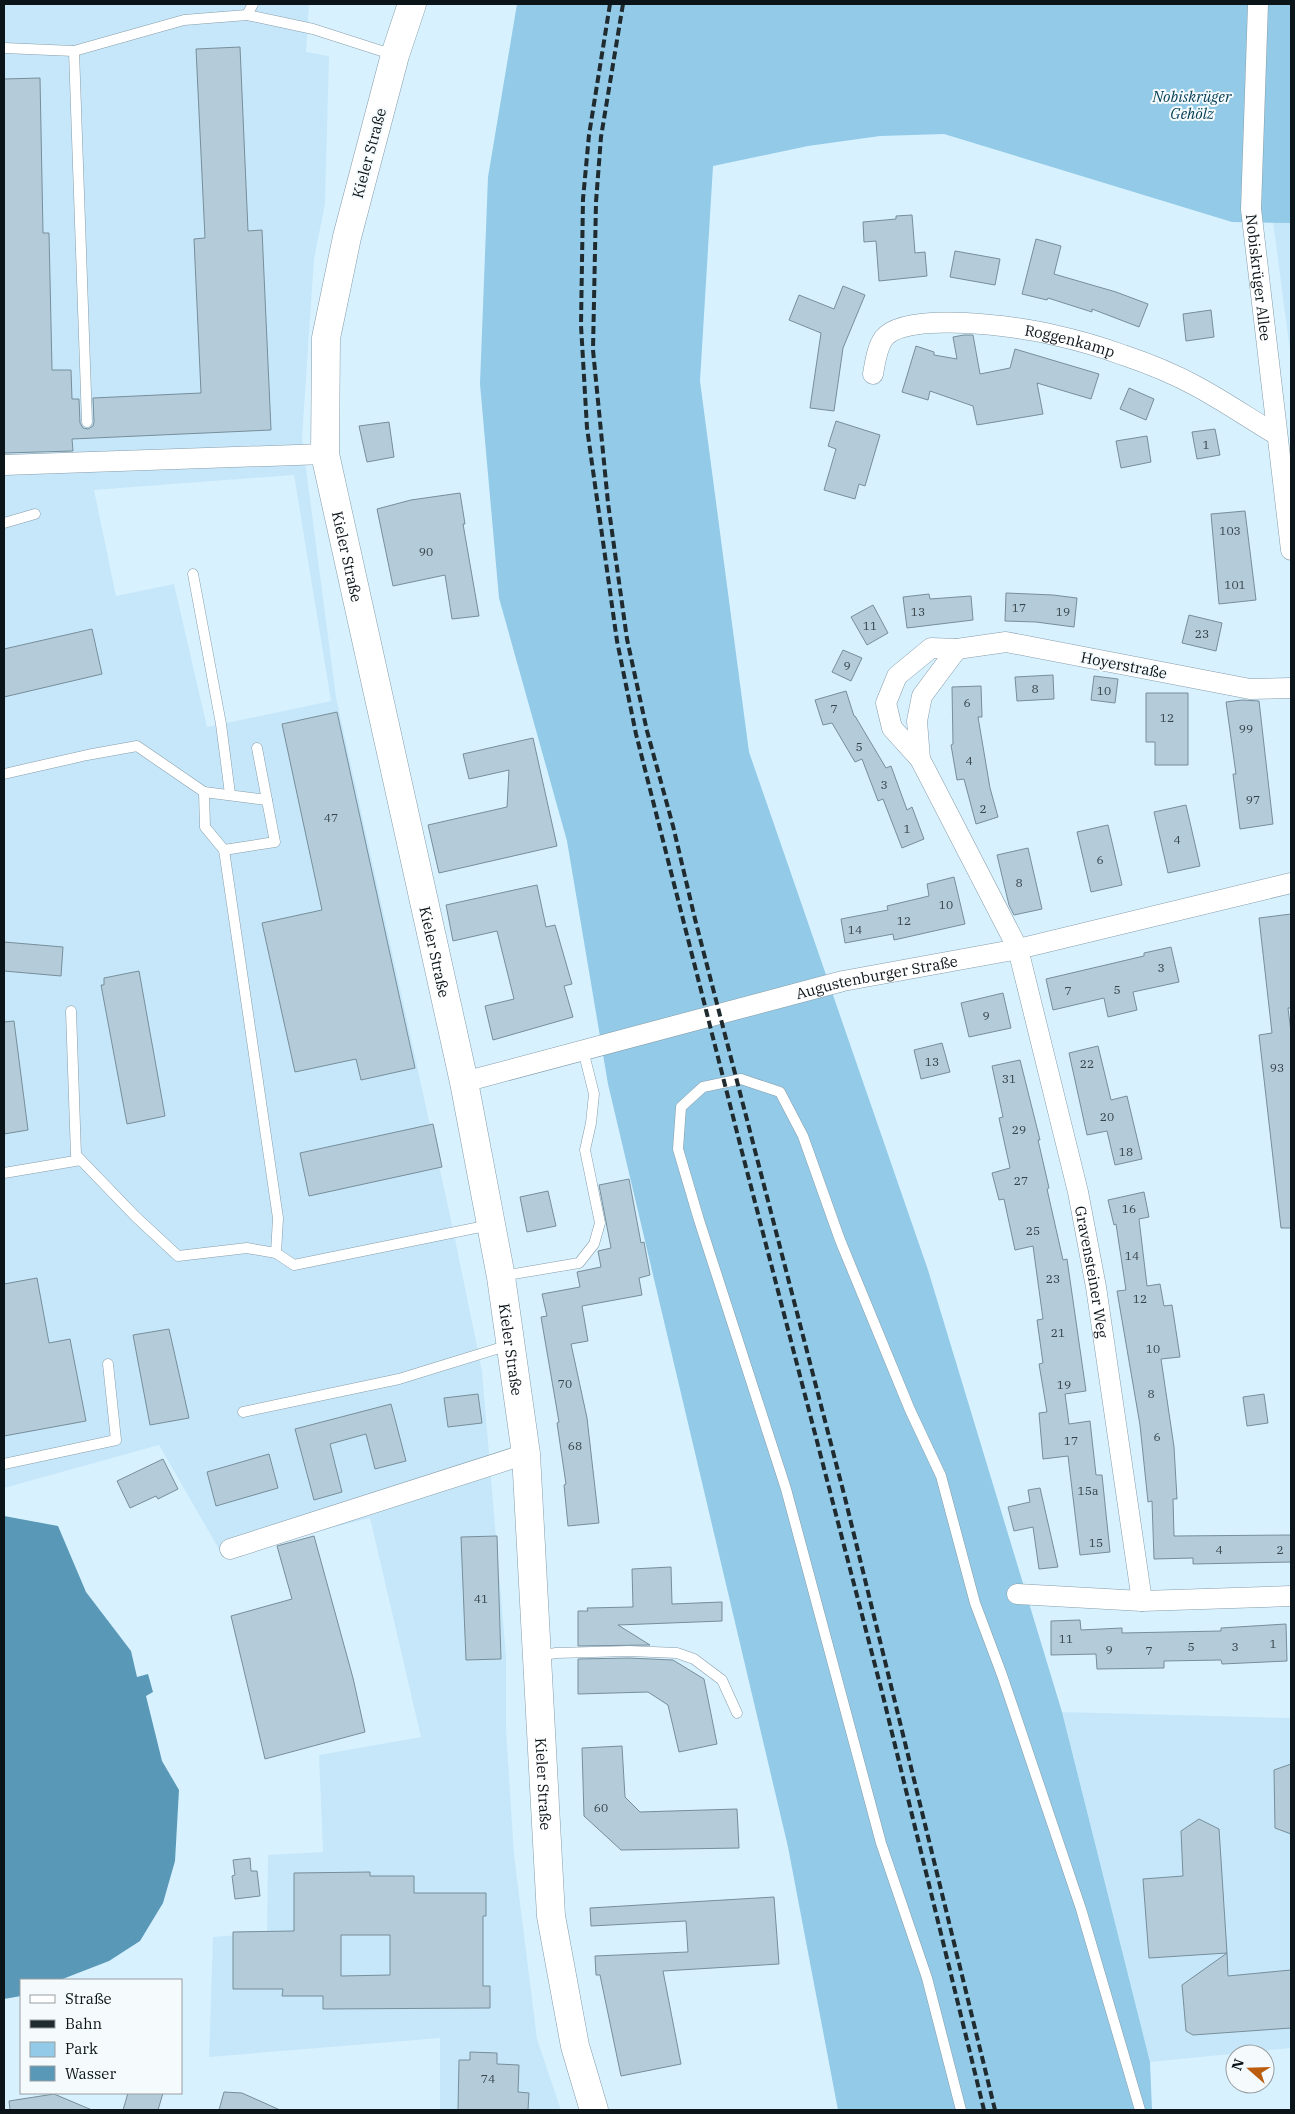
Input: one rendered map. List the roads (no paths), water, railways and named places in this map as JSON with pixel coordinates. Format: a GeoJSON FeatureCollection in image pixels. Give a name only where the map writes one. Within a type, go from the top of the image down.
{"type":"FeatureCollection","features":[{"type":"Feature","properties":{"kind":"main road","name":"Kieler Straße"},"geometry":{"type":"LineString","coordinates":[[412,4],[395,55],[348,237],[326,338],[326,454],[464,1082],[501,1277],[526,1454],[551,1916],[575,2046],[594,2110]]}},
{"type":"Feature","properties":{"kind":"street","name":"Nobiskrüger Allee"},"geometry":{"type":"LineString","coordinates":[[1258,4],[1251,209],[1282,438],[1291,550]]}},
{"type":"Feature","properties":{"kind":"street","name":"Roggenkamp"},"geometry":{"type":"LineString","coordinates":[[873,374],[875,361],[884,337],[900,328],[920,323],[946,322],[990,325],[1053,334],[1124,355],[1196,386],[1282,438]]}},
{"type":"Feature","properties":{"kind":"street"},"geometry":{"type":"LineString","coordinates":[[4,465],[326,454]]}},
{"type":"Feature","properties":{"kind":"street","name":"Hoyerstraße"},"geometry":{"type":"LineString","coordinates":[[1018,949],[920,759],[892,728],[886,703],[897,676],[931,648],[957,649],[1006,642],[1250,689],[1291,688]]}},
{"type":"Feature","properties":{"kind":"street","name":"Hoyerstraße"},"geometry":{"type":"LineString","coordinates":[[920,759],[918,721],[922,696],[957,649]]}},
{"type":"Feature","properties":{"kind":"street","name":"Augustenburger Straße"},"geometry":{"type":"LineString","coordinates":[[464,1082],[842,981],[1018,949],[1291,883]]}},
{"type":"Feature","properties":{"kind":"street","name":"Gravensteiner Weg"},"geometry":{"type":"LineString","coordinates":[[1018,949],[1080,1202],[1096,1287],[1142,1601]]}},
{"type":"Feature","properties":{"kind":"street"},"geometry":{"type":"LineString","coordinates":[[230,1549],[526,1454]]}},
{"type":"Feature","properties":{"kind":"street"},"geometry":{"type":"LineString","coordinates":[[1017,1594],[1142,1601],[1291,1596]]}},
{"type":"Feature","properties":{"kind":"lane"},"geometry":{"type":"LineString","coordinates":[[247,15],[253,4]]}},
{"type":"Feature","properties":{"kind":"lane"},"geometry":{"type":"LineString","coordinates":[[4,48],[74,51],[184,20],[247,15],[312,29],[395,55]]}},
{"type":"Feature","properties":{"kind":"lane"},"geometry":{"type":"LineString","coordinates":[[74,51],[87,422]]}},
{"type":"Feature","properties":{"kind":"lane"},"geometry":{"type":"LineString","coordinates":[[4,523],[35,514]]}},
{"type":"Feature","properties":{"kind":"lane"},"geometry":{"type":"LineString","coordinates":[[193,574],[222,724],[230,794]]}},
{"type":"Feature","properties":{"kind":"lane"},"geometry":{"type":"LineString","coordinates":[[4,774],[137,746],[204,792],[267,800]]}},
{"type":"Feature","properties":{"kind":"lane"},"geometry":{"type":"LineString","coordinates":[[224,850],[275,842],[256,748]]}},
{"type":"Feature","properties":{"kind":"lane"},"geometry":{"type":"LineString","coordinates":[[204,792],[204,826],[224,850],[278,1218],[276,1253]]}},
{"type":"Feature","properties":{"kind":"lane"},"geometry":{"type":"LineString","coordinates":[[72,1011],[76,1155],[136,1217],[178,1256],[248,1248],[276,1253],[294,1265],[491,1225]]}},
{"type":"Feature","properties":{"kind":"lane"},"geometry":{"type":"LineString","coordinates":[[501,1277],[579,1263],[594,1244],[600,1223],[585,1150],[591,1123],[594,1094],[583,1050]]}},
{"type":"Feature","properties":{"kind":"lane"},"geometry":{"type":"LineString","coordinates":[[961,2110],[927,1978],[882,1843],[786,1489],[678,1149],[681,1107],[703,1087],[741,1079],[780,1092],[802,1136],[840,1240],[910,1410],[941,1476],[975,1604],[1002,1674],[1080,1909],[1140,2110]]}},
{"type":"Feature","properties":{"kind":"lane"},"geometry":{"type":"LineString","coordinates":[[4,1173],[81,1160]]}},
{"type":"Feature","properties":{"kind":"lane"},"geometry":{"type":"LineString","coordinates":[[243,1412],[399,1379],[510,1345]]}},
{"type":"Feature","properties":{"kind":"lane"},"geometry":{"type":"LineString","coordinates":[[4,1464],[116,1440],[108,1364]]}},
{"type":"Feature","properties":{"kind":"lane"},"geometry":{"type":"LineString","coordinates":[[537,1656],[556,1653],[629,1651],[677,1653],[694,1659],[722,1680],[737,1713]]}},
{"type":"Feature","properties":{"kind":"water"},"geometry":{"type":"Polygon","coordinates":[[[4,1516],[58,1526],[86,1592],[131,1651],[137,1677],[148,1674],[153,1692],[146,1696],[162,1761],[179,1790],[175,1861],[163,1903],[140,1941],[109,1961],[63,1979],[20,1979],[20,1996],[4,1999],[4,1516]]]}},
{"type":"Feature","properties":{"kind":"railway"},"geometry":{"type":"LineString","coordinates":[[610,4],[589,135],[583,199],[581,325],[587,428],[617,641],[636,734],[883,1696],[984,2110]]}},
{"type":"Feature","properties":{"kind":"railway"},"geometry":{"type":"LineString","coordinates":[[623,4],[601,137],[596,202],[593,350],[608,503],[627,639],[647,731],[845,1498],[995,2110]]}},
{"type":"Feature","properties":{"kind":"park label","name":"Nobiskrüger Gehölz"},"geometry":{"type":"Point","coordinates":[1192,104]}}]}
